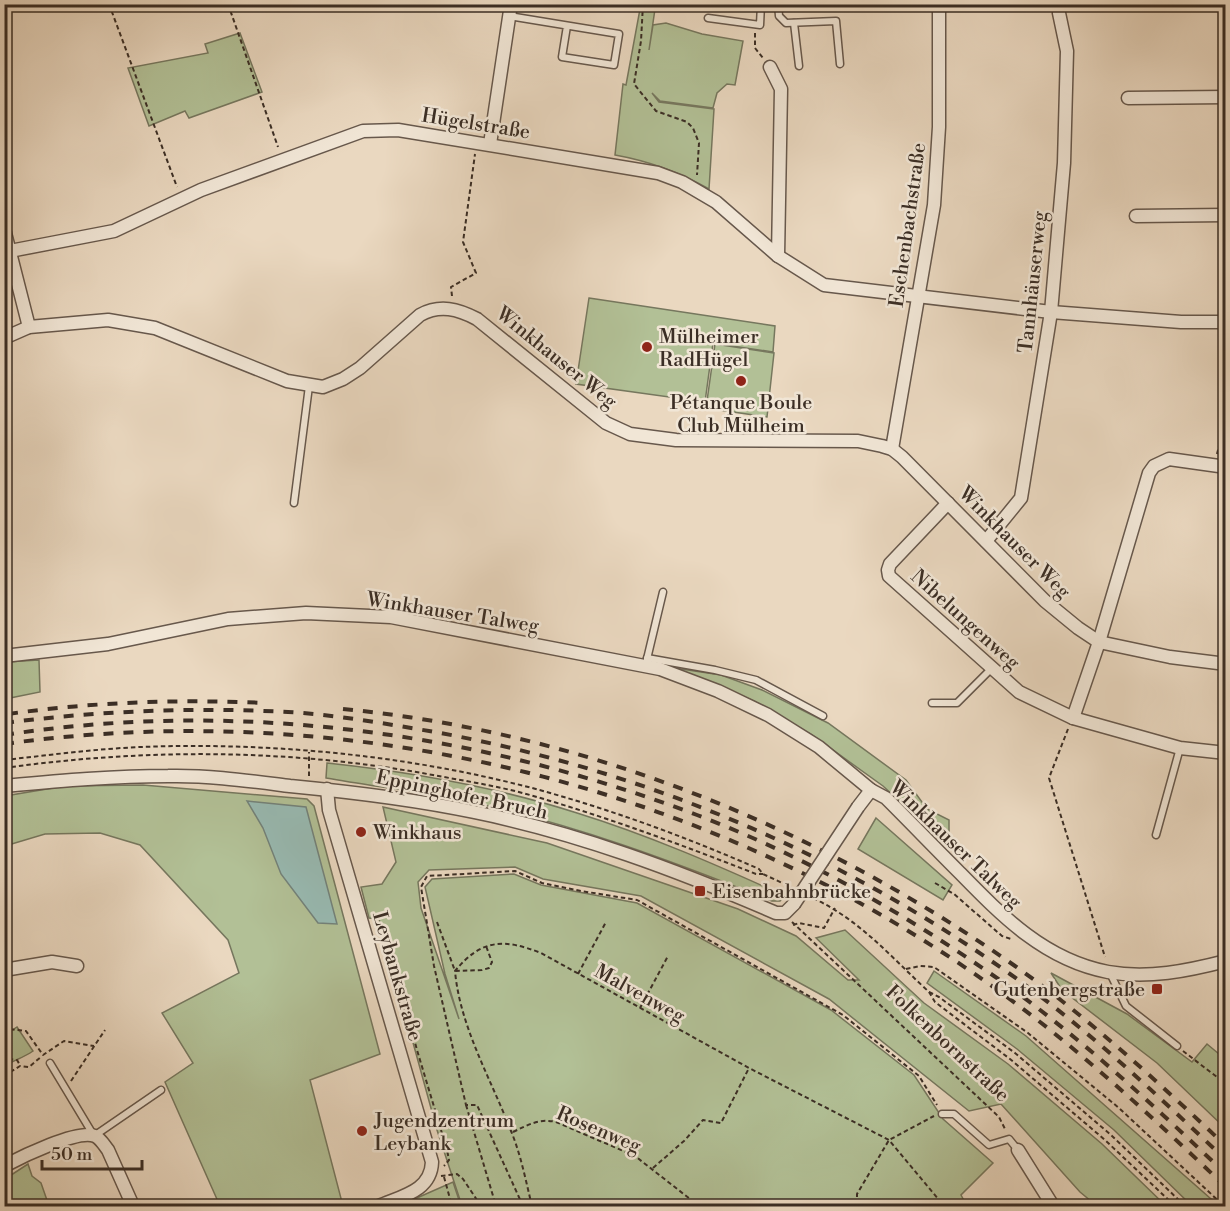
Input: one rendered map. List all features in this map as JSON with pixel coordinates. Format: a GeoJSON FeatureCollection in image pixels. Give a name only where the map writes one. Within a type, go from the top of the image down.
{"type":"FeatureCollection","features":[{"type":"Feature","properties":{"kind":"street","name":"Eschenbachstraße"},"geometry":{"type":"LineString","coordinates":[[892,449],[934,205],[939,127],[939,4]]}},
{"type":"Feature","properties":{"kind":"street"},"geometry":{"type":"LineString","coordinates":[[490,144],[510,10]]}},
{"type":"Feature","properties":{"kind":"street","name":"Tannhäuserweg"},"geometry":{"type":"LineString","coordinates":[[986,541],[1022,498],[1051,312],[1064,163],[1067,51],[1059,13]]}},
{"type":"Feature","properties":{"kind":"street"},"geometry":{"type":"LineString","coordinates":[[770,67],[782,89],[778,256]]}},
{"type":"Feature","properties":{"kind":"street"},"geometry":{"type":"LineString","coordinates":[[1128,98],[1226,97]]}},
{"type":"Feature","properties":{"kind":"street","name":"Hügelstraße"},"geometry":{"type":"LineString","coordinates":[[10,251],[114,231],[201,190],[363,131],[398,130],[658,173],[697,190],[746,227],[778,256],[824,285],[1051,312],[1181,322],[1226,322]]}},
{"type":"Feature","properties":{"kind":"street"},"geometry":{"type":"LineString","coordinates":[[1136,216],[1226,215]]}},
{"type":"Feature","properties":{"kind":"street"},"geometry":{"type":"LineString","coordinates":[[4,229],[29,327]]}},
{"type":"Feature","properties":{"kind":"street","name":"Winkhauser Weg"},"geometry":{"type":"LineString","coordinates":[[4,338],[29,327],[108,320],[155,328],[287,381],[323,387],[343,379],[360,368],[420,315],[428,311],[452,308],[477,319],[606,423],[630,434],[676,440],[845,440],[892,449],[1045,602],[1099,642],[1170,657],[1226,664]]}},
{"type":"Feature","properties":{"kind":"street"},"geometry":{"type":"LineString","coordinates":[[1073,718],[1099,642],[1149,473],[1154,466],[1168,459],[1220,466]]}},
{"type":"Feature","properties":{"kind":"street","name":"Nibelungenweg"},"geometry":{"type":"LineString","coordinates":[[948,503],[890,564],[889,576],[1019,692],[1073,718],[1180,748],[1226,753]]}},
{"type":"Feature","properties":{"kind":"street","name":"Winkhauser Talweg"},"geometry":{"type":"LineString","coordinates":[[4,656],[49,653],[108,644],[228,619],[306,613],[391,617],[646,662],[718,691],[768,715],[819,747],[871,790],[886,798],[1024,935],[1053,952],[1072,961],[1109,972],[1146,974],[1185,971],[1226,961]]}},
{"type":"Feature","properties":{"kind":"street","name":"Eppinghofer Bruch"},"geometry":{"type":"LineString","coordinates":[[4,786],[91,777],[171,776],[349,791],[475,812],[533,826],[705,882],[776,913],[785,912],[794,904],[871,790]]}},
{"type":"Feature","properties":{"kind":"street","name":"Leybankstraße"},"geometry":{"type":"LineString","coordinates":[[327,789],[329,810],[432,1162],[432,1174]]}},
{"type":"Feature","properties":{"kind":"street"},"geometry":{"type":"LineString","coordinates":[[4,970],[52,962],[77,966]]}},
{"type":"Feature","properties":{"kind":"street"},"geometry":{"type":"LineString","coordinates":[[4,1166],[32,1152],[74,1137],[94,1136],[108,1150],[133,1206]]}},
{"type":"Feature","properties":{"kind":"street"},"geometry":{"type":"LineString","coordinates":[[1018,1150],[1053,1206]]}},
{"type":"Feature","properties":{"kind":"street"},"geometry":{"type":"LineString","coordinates":[[379,1206],[423,1186],[432,1174]]}},
{"type":"Feature","properties":{"kind":"lane"},"geometry":{"type":"LineString","coordinates":[[708,18],[760,25],[761,4]]}},
{"type":"Feature","properties":{"kind":"lane"},"geometry":{"type":"LineString","coordinates":[[778,4],[779,16],[786,23],[836,21],[840,64]]}},
{"type":"Feature","properties":{"kind":"lane"},"geometry":{"type":"LineString","coordinates":[[510,10],[567,26],[619,34],[614,65],[562,57],[567,26]]}},
{"type":"Feature","properties":{"kind":"lane"},"geometry":{"type":"LineString","coordinates":[[794,23],[799,66]]}},
{"type":"Feature","properties":{"kind":"lane"},"geometry":{"type":"LineString","coordinates":[[294,503],[309,386]]}},
{"type":"Feature","properties":{"kind":"lane"},"geometry":{"type":"LineString","coordinates":[[646,662],[663,592]]}},
{"type":"Feature","properties":{"kind":"lane","name":"Winkhauser Talweg"},"geometry":{"type":"LineString","coordinates":[[646,662],[715,670],[756,680],[823,716]]}},
{"type":"Feature","properties":{"kind":"lane"},"geometry":{"type":"LineString","coordinates":[[932,703],[957,703],[992,668]]}},
{"type":"Feature","properties":{"kind":"lane"},"geometry":{"type":"LineString","coordinates":[[1156,835],[1180,748]]}},
{"type":"Feature","properties":{"kind":"lane"},"geometry":{"type":"LineString","coordinates":[[1109,972],[1126,1006],[1177,1046]]}},
{"type":"Feature","properties":{"kind":"lane"},"geometry":{"type":"LineString","coordinates":[[50,1063],[94,1136],[161,1090]]}},
{"type":"Feature","properties":{"kind":"lane"},"geometry":{"type":"LineString","coordinates":[[942,1113],[954,1114],[989,1145],[1009,1139],[1018,1150]]}},
{"type":"Feature","properties":{"kind":"path"},"geometry":{"type":"LineString","coordinates":[[109,4],[182,199]]}},
{"type":"Feature","properties":{"kind":"path"},"geometry":{"type":"LineString","coordinates":[[228,4],[284,161]]}},
{"type":"Feature","properties":{"kind":"path"},"geometry":{"type":"LineString","coordinates":[[643,4],[641,41],[634,84],[656,111],[687,122],[693,128],[699,143],[697,190]]}},
{"type":"Feature","properties":{"kind":"path"},"geometry":{"type":"LineString","coordinates":[[756,25],[755,48],[770,67]]}},
{"type":"Feature","properties":{"kind":"path"},"geometry":{"type":"LineString","coordinates":[[451,287],[476,273],[463,242],[477,142]]}},
{"type":"Feature","properties":{"kind":"path"},"geometry":{"type":"LineString","coordinates":[[1220,466],[1226,418]]}},
{"type":"Feature","properties":{"kind":"path"},"geometry":{"type":"LineString","coordinates":[[1073,718],[1049,778],[1109,972]]}},
{"type":"Feature","properties":{"kind":"path"},"geometry":{"type":"LineString","coordinates":[[4,760],[90,750],[215,747],[309,752],[420,766],[532,788],[634,820],[759,869],[764,874],[797,890]]}},
{"type":"Feature","properties":{"kind":"path"},"geometry":{"type":"LineString","coordinates":[[309,752],[309,788]]}},
{"type":"Feature","properties":{"kind":"path"},"geometry":{"type":"LineString","coordinates":[[496,1206],[466,1105],[434,966],[422,887],[427,876],[515,872],[542,883],[637,900],[843,1015],[919,1076],[942,1113],[889,1140],[857,1194],[861,1203]]}},
{"type":"Feature","properties":{"kind":"path"},"geometry":{"type":"LineString","coordinates":[[935,883],[954,894],[1002,936],[1015,940],[1024,935]]}},
{"type":"Feature","properties":{"kind":"path"},"geometry":{"type":"LineString","coordinates":[[806,895],[835,908],[858,924],[929,992],[1015,1053],[1111,1135],[1185,1206]]}},
{"type":"Feature","properties":{"kind":"path","name":"Folkenbornstraße"},"geometry":{"type":"LineString","coordinates":[[835,908],[824,928],[799,923],[793,925],[999,1117],[1009,1139]]}},
{"type":"Feature","properties":{"kind":"path"},"geometry":{"type":"LineString","coordinates":[[437,922],[455,971],[456,986],[478,1055],[512,1133],[532,1206]]}},
{"type":"Feature","properties":{"kind":"path"},"geometry":{"type":"LineString","coordinates":[[578,974],[606,922]]}},
{"type":"Feature","properties":{"kind":"path","name":"Malvenweg"},"geometry":{"type":"LineString","coordinates":[[486,946],[505,942],[518,944],[541,953],[749,1068],[889,1140],[944,1206]]}},
{"type":"Feature","properties":{"kind":"path"},"geometry":{"type":"LineString","coordinates":[[486,946],[492,962],[489,968],[455,971],[469,956],[486,946]]}},
{"type":"Feature","properties":{"kind":"path"},"geometry":{"type":"LineString","coordinates":[[639,1008],[668,956]]}},
{"type":"Feature","properties":{"kind":"path"},"geometry":{"type":"LineString","coordinates":[[394,964],[449,1160],[432,1174]]}},
{"type":"Feature","properties":{"kind":"path"},"geometry":{"type":"LineString","coordinates":[[904,970],[920,966],[934,968],[1028,1033],[1119,1108],[1224,1206]]}},
{"type":"Feature","properties":{"kind":"path"},"geometry":{"type":"LineString","coordinates":[[929,992],[935,1002],[1010,1059],[1105,1140],[1175,1206]]}},
{"type":"Feature","properties":{"kind":"path"},"geometry":{"type":"LineString","coordinates":[[4,1033],[9,1029],[26,1031],[43,1055]]}},
{"type":"Feature","properties":{"kind":"path"},"geometry":{"type":"LineString","coordinates":[[66,1088],[105,1030]]}},
{"type":"Feature","properties":{"kind":"path"},"geometry":{"type":"LineString","coordinates":[[4,1076],[20,1066],[29,1067],[64,1041],[94,1046]]}},
{"type":"Feature","properties":{"kind":"path"},"geometry":{"type":"LineString","coordinates":[[1177,1046],[1226,1084]]}},
{"type":"Feature","properties":{"kind":"path"},"geometry":{"type":"LineString","coordinates":[[4,1053],[9,1059],[17,1060],[20,1066]]}},
{"type":"Feature","properties":{"kind":"path"},"geometry":{"type":"LineString","coordinates":[[652,1168],[684,1141],[704,1120],[721,1123],[749,1068]]}},
{"type":"Feature","properties":{"kind":"path"},"geometry":{"type":"LineString","coordinates":[[466,1105],[477,1105],[523,1206]]}},
{"type":"Feature","properties":{"kind":"path","name":"Rosenweg"},"geometry":{"type":"LineString","coordinates":[[512,1133],[535,1122],[545,1120],[556,1122],[635,1156],[699,1206]]}},
{"type":"Feature","properties":{"kind":"path"},"geometry":{"type":"LineString","coordinates":[[452,1206],[444,1177],[457,1174],[482,1206]]}},
{"type":"Feature","properties":{"kind":"green space"},"geometry":{"type":"Polygon","coordinates":[[[640,9],[655,9],[649,50],[653,25],[666,23],[702,34],[743,41],[735,85],[727,84],[717,93],[713,108],[660,101],[652,93],[659,102],[714,109],[709,189],[664,168],[615,155],[623,84],[626,85],[640,9]]]}},
{"type":"Feature","properties":{"kind":"green space"},"geometry":{"type":"Polygon","coordinates":[[[240,33],[262,92],[189,118],[185,111],[149,126],[128,68],[208,53],[205,44],[240,33]]]}},
{"type":"Feature","properties":{"kind":"green space","name":"Mülheimer RadHügel"},"geometry":{"type":"Polygon","coordinates":[[[589,298],[775,326],[773,352],[713,343],[705,402],[576,384],[589,298]]]}},
{"type":"Feature","properties":{"kind":"green space","name":"Pétanque Boule Club Mülheim"},"geometry":{"type":"Polygon","coordinates":[[[715,344],[774,353],[767,417],[706,408],[715,344]]]}},
{"type":"Feature","properties":{"kind":"green space"},"geometry":{"type":"Polygon","coordinates":[[[39,660],[40,692],[5,699],[5,662],[39,660]]]}},
{"type":"Feature","properties":{"kind":"green space"},"geometry":{"type":"Polygon","coordinates":[[[668,667],[721,675],[762,690],[828,723],[906,780],[927,809],[949,820],[949,847],[883,786],[812,735],[754,701],[668,667]]]}},
{"type":"Feature","properties":{"kind":"green space"},"geometry":{"type":"Polygon","coordinates":[[[327,763],[391,771],[516,795],[604,822],[656,841],[785,896],[780,901],[772,901],[621,844],[544,820],[465,801],[326,778],[327,763]]]}},
{"type":"Feature","properties":{"kind":"green space"},"geometry":{"type":"Polygon","coordinates":[[[143,785],[307,799],[314,806],[380,1054],[310,1080],[343,1206],[220,1206],[165,1082],[193,1063],[162,1013],[239,973],[228,940],[140,845],[100,833],[45,834],[5,846],[5,796],[65,786],[143,785]]]}},
{"type":"Feature","properties":{"kind":"green space"},"geometry":{"type":"Polygon","coordinates":[[[383,807],[547,843],[738,909],[796,936],[848,980],[859,980],[816,938],[845,930],[924,1003],[1008,1064],[1102,1144],[1166,1206],[1097,1206],[1080,1192],[1001,1104],[969,1111],[829,999],[641,896],[543,879],[515,867],[429,870],[418,882],[421,908],[459,1019],[445,974],[425,887],[432,879],[514,874],[541,885],[637,903],[831,1010],[914,1075],[943,1119],[993,1163],[961,1195],[967,1206],[462,1206],[437,1130],[379,919],[369,918],[361,887],[382,884],[396,862],[383,807]]]}},
{"type":"Feature","properties":{"kind":"green space"},"geometry":{"type":"Polygon","coordinates":[[[876,818],[952,885],[943,900],[858,849],[876,818]]]}},
{"type":"Feature","properties":{"kind":"green space"},"geometry":{"type":"Polygon","coordinates":[[[934,971],[1026,1036],[1219,1206],[1192,1206],[1114,1130],[1017,1049],[927,983],[934,971]]]}},
{"type":"Feature","properties":{"kind":"green space"},"geometry":{"type":"Polygon","coordinates":[[[1051,973],[1127,1014],[1192,1062],[1207,1044],[1225,1059],[1225,1128],[1157,1063],[1062,990],[1051,973]]]}},
{"type":"Feature","properties":{"kind":"green space"},"geometry":{"type":"Polygon","coordinates":[[[17,1027],[33,1051],[5,1066],[5,1035],[17,1027]]]}},
{"type":"Feature","properties":{"kind":"green space"},"geometry":{"type":"Polygon","coordinates":[[[28,1164],[32,1176],[41,1183],[49,1206],[5,1206],[5,1179],[28,1164]]]}},
{"type":"Feature","properties":{"kind":"green space"},"geometry":{"type":"Polygon","coordinates":[[[453,1182],[461,1206],[411,1206],[410,1201],[453,1182]]]}},
{"type":"Feature","properties":{"kind":"water"},"geometry":{"type":"Polygon","coordinates":[[[247,801],[306,807],[337,924],[318,923],[281,874],[263,828],[247,801]]]}},
{"type":"Feature","properties":{"kind":"railway"},"geometry":{"type":"LineString","coordinates":[[8,714],[136,702],[265,703]]}},
{"type":"Feature","properties":{"kind":"railway"},"geometry":{"type":"LineString","coordinates":[[343,709],[433,721],[522,739],[609,764],[695,794],[779,830],[860,870],[939,916],[1043,986],[1097,1029],[1226,1146]]}},
{"type":"Feature","properties":{"kind":"railway"},"geometry":{"type":"LineString","coordinates":[[4,723],[110,713],[181,710],[325,715],[435,732],[512,748],[663,793],[807,854],[877,890],[944,930],[1010,974],[1067,1017],[1121,1063],[1226,1160]]}},
{"type":"Feature","properties":{"kind":"railway"},"geometry":{"type":"LineString","coordinates":[[4,735],[92,725],[180,721],[268,723],[356,730],[443,744],[529,762],[614,786],[697,815],[775,848],[850,886],[959,952],[1025,998],[1084,1046],[1226,1174]]}},
{"type":"Feature","properties":{"kind":"railway"},"geometry":{"type":"LineString","coordinates":[[4,744],[133,732],[263,733],[392,746],[519,771],[644,807],[764,855],[880,914],[989,984],[1081,1055],[1226,1187]]}},
{"type":"Feature","properties":{"kind":"place","name":"Mülheimer RadHügel"},"geometry":{"type":"Point","coordinates":[647,347]}},
{"type":"Feature","properties":{"kind":"place","name":"Pétanque Boule Club Mülheim"},"geometry":{"type":"Point","coordinates":[741,381]}},
{"type":"Feature","properties":{"kind":"place","name":"Winkhaus"},"geometry":{"type":"Point","coordinates":[361,832]}},
{"type":"Feature","properties":{"kind":"place","name":"Eisenbahnbrücke"},"geometry":{"type":"Point","coordinates":[700,891]}},
{"type":"Feature","properties":{"kind":"place","name":"Gutenbergstraße"},"geometry":{"type":"Point","coordinates":[1157,989]}},
{"type":"Feature","properties":{"kind":"place","name":"Jugendzentrum Leybank"},"geometry":{"type":"Point","coordinates":[362,1131]}}]}
